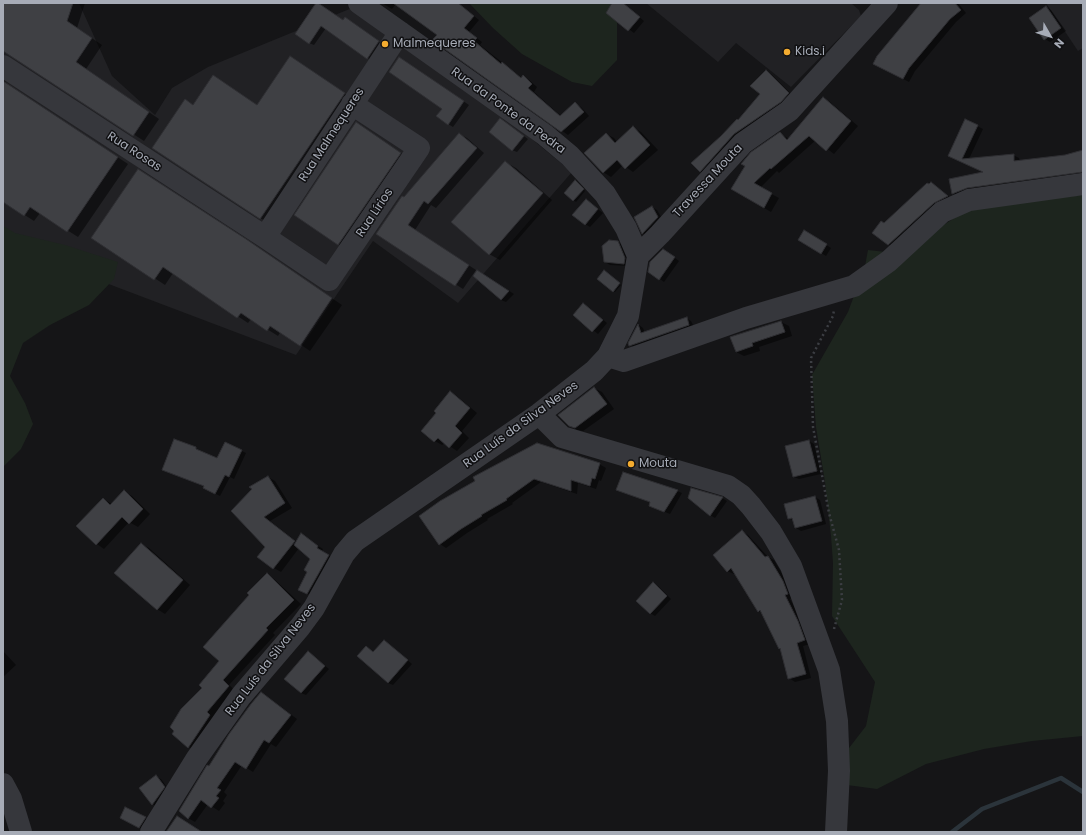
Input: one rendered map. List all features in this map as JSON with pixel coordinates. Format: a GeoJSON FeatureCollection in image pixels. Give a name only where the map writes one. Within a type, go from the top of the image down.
{"type":"FeatureCollection","features":[{"type":"Feature","properties":{"kind":"street","name":"Rua da Ponte da Pedra"},"geometry":{"type":"LineString","coordinates":[[359,3],[545,135],[570,156],[605,194],[626,228],[638,256]]}},
{"type":"Feature","properties":{"kind":"street","name":"Travessa Mouta"},"geometry":{"type":"LineString","coordinates":[[638,256],[743,143],[789,111],[882,5]]}},
{"type":"Feature","properties":{"kind":"street","name":"Rua Malmequeres"},"geometry":{"type":"LineString","coordinates":[[265,237],[400,32]]}},
{"type":"Feature","properties":{"kind":"street","name":"Rua Rosas"},"geometry":{"type":"LineString","coordinates":[[3,66],[265,237]]}},
{"type":"Feature","properties":{"kind":"street","name":"Rua Lírios"},"geometry":{"type":"LineString","coordinates":[[265,237],[329,280],[419,148],[352,104]]}},
{"type":"Feature","properties":{"kind":"street"},"geometry":{"type":"LineString","coordinates":[[638,256],[628,316],[608,356],[624,361],[746,318],[854,286],[889,261],[942,212],[969,200],[1083,184]]}},
{"type":"Feature","properties":{"kind":"street","name":"Rua Luís da Silva Neves"},"geometry":{"type":"LineString","coordinates":[[151,832],[197,758],[240,696],[300,627],[344,554],[354,541],[540,414],[594,371],[608,356]]}},
{"type":"Feature","properties":{"kind":"street"},"geometry":{"type":"LineString","coordinates":[[540,414],[562,437],[728,486],[741,495],[771,532],[791,566],[829,670],[837,721],[839,772],[836,832]]}},
{"type":"Feature","properties":{"kind":"street"},"geometry":{"type":"LineString","coordinates":[[3,784],[11,799],[21,832]]}},
{"type":"Feature","properties":{"kind":"path"},"geometry":{"type":"LineString","coordinates":[[824,655],[830,641],[842,600],[839,550],[829,513],[813,427],[811,358],[833,316],[836,291]]}},
{"type":"Feature","properties":{"kind":"shaded area"},"geometry":{"type":"Polygon","coordinates":[[[3,3],[79,3],[112,76],[155,115],[172,88],[208,67],[352,8],[500,113],[572,172],[458,303],[373,241],[296,355],[3,244],[3,3]]]}},
{"type":"Feature","properties":{"kind":"shaded area"},"geometry":{"type":"Polygon","coordinates":[[[469,3],[628,3],[617,9],[617,60],[592,86],[572,82],[522,54],[493,28],[469,3]]]}},
{"type":"Feature","properties":{"kind":"shaded area","name":"Kids.i"},"geometry":{"type":"Polygon","coordinates":[[[646,3],[851,3],[859,10],[861,16],[791,87],[736,43],[718,62],[646,3]]]}},
{"type":"Feature","properties":{"kind":"shaded area"},"geometry":{"type":"Polygon","coordinates":[[[1046,3],[1083,3],[1083,48],[1078,51],[1046,3]]]}},
{"type":"Feature","properties":{"kind":"shaded area"},"geometry":{"type":"Polygon","coordinates":[[[1083,195],[1083,736],[1032,741],[984,749],[926,764],[877,789],[847,785],[839,761],[866,726],[875,682],[832,616],[833,563],[831,536],[825,482],[816,427],[812,375],[848,312],[865,266],[868,250],[886,252],[911,246],[973,206],[1083,195]]]}},
{"type":"Feature","properties":{"kind":"shaded area"},"geometry":{"type":"Polygon","coordinates":[[[3,226],[15,233],[65,245],[118,262],[114,279],[89,305],[50,325],[23,343],[10,376],[25,403],[33,424],[21,449],[3,467],[3,226]]]}},
{"type":"Feature","properties":{"kind":"building"},"geometry":{"type":"Polygon","coordinates":[[[3,3],[73,3],[67,21],[92,38],[76,62],[149,112],[133,136],[3,51],[3,3]]]}},
{"type":"Feature","properties":{"kind":"building"},"geometry":{"type":"Polygon","coordinates":[[[316,3],[343,20],[345,17],[379,41],[367,59],[321,26],[309,44],[295,34],[316,3]]]}},
{"type":"Feature","properties":{"kind":"building"},"geometry":{"type":"Polygon","coordinates":[[[393,3],[458,3],[474,16],[464,28],[477,38],[474,41],[501,64],[502,62],[521,78],[523,75],[532,84],[528,88],[560,116],[575,102],[584,112],[561,132],[432,40],[437,35],[393,3]]]}},
{"type":"Feature","properties":{"kind":"building"},"geometry":{"type":"Polygon","coordinates":[[[612,3],[623,3],[640,17],[628,31],[606,13],[612,3]]]}},
{"type":"Feature","properties":{"kind":"building"},"geometry":{"type":"Polygon","coordinates":[[[921,3],[955,3],[961,10],[950,19],[909,68],[903,79],[873,64],[877,56],[921,3]]]}},
{"type":"Feature","properties":{"kind":"building"},"geometry":{"type":"Polygon","coordinates":[[[1046,6],[1061,28],[1044,40],[1029,18],[1046,6]]]}},
{"type":"Feature","properties":{"kind":"building"},"geometry":{"type":"Polygon","coordinates":[[[290,56],[345,93],[260,219],[152,148],[185,99],[193,105],[213,75],[257,105],[290,56]]]}},
{"type":"Feature","properties":{"kind":"building"},"geometry":{"type":"Polygon","coordinates":[[[399,57],[464,101],[448,125],[436,116],[442,109],[389,72],[399,57]]]}},
{"type":"Feature","properties":{"kind":"building"},"geometry":{"type":"Polygon","coordinates":[[[766,70],[789,93],[781,102],[734,134],[700,172],[691,163],[721,136],[737,119],[738,120],[760,94],[750,86],[766,70]]]}},
{"type":"Feature","properties":{"kind":"building"},"geometry":{"type":"Polygon","coordinates":[[[3,81],[118,157],[67,232],[30,207],[24,216],[3,202],[3,81]]]}},
{"type":"Feature","properties":{"kind":"building"},"geometry":{"type":"Polygon","coordinates":[[[823,97],[851,121],[826,151],[809,136],[771,169],[770,168],[754,183],[772,193],[764,208],[731,189],[745,166],[741,164],[751,152],[780,132],[787,140],[823,97]]]}},
{"type":"Feature","properties":{"kind":"building"},"geometry":{"type":"Polygon","coordinates":[[[500,118],[524,136],[512,151],[489,132],[500,118]]]}},
{"type":"Feature","properties":{"kind":"building"},"geometry":{"type":"Polygon","coordinates":[[[965,119],[978,125],[962,159],[1014,154],[1014,161],[1065,155],[1083,150],[1083,172],[967,188],[952,194],[949,179],[983,172],[948,156],[965,119]]]}},
{"type":"Feature","properties":{"kind":"building"},"geometry":{"type":"Polygon","coordinates":[[[356,122],[401,153],[338,245],[294,215],[356,122]]]}},
{"type":"Feature","properties":{"kind":"building"},"geometry":{"type":"Polygon","coordinates":[[[633,126],[650,145],[625,169],[617,160],[603,173],[584,153],[606,133],[615,143],[633,126]]]}},
{"type":"Feature","properties":{"kind":"building"},"geometry":{"type":"Polygon","coordinates":[[[459,133],[477,148],[428,204],[424,201],[408,225],[469,265],[455,286],[376,234],[402,196],[404,197],[459,133]]]}},
{"type":"Feature","properties":{"kind":"building"},"geometry":{"type":"Polygon","coordinates":[[[505,161],[543,193],[489,255],[451,222],[505,161]]]}},
{"type":"Feature","properties":{"kind":"building"},"geometry":{"type":"Polygon","coordinates":[[[138,169],[246,239],[332,298],[300,346],[270,326],[267,331],[241,313],[237,318],[163,267],[154,280],[91,238],[138,169]]]}},
{"type":"Feature","properties":{"kind":"building"},"geometry":{"type":"Polygon","coordinates":[[[575,180],[584,189],[573,201],[564,193],[575,180]]]}},
{"type":"Feature","properties":{"kind":"building"},"geometry":{"type":"Polygon","coordinates":[[[931,182],[948,196],[934,203],[888,245],[872,233],[881,221],[884,223],[927,183],[929,184],[931,182]]]}},
{"type":"Feature","properties":{"kind":"building"},"geometry":{"type":"Polygon","coordinates":[[[586,199],[598,209],[585,225],[572,215],[586,199]]]}},
{"type":"Feature","properties":{"kind":"building"},"geometry":{"type":"Polygon","coordinates":[[[652,206],[658,217],[642,234],[634,217],[652,206]]]}},
{"type":"Feature","properties":{"kind":"building"},"geometry":{"type":"Polygon","coordinates":[[[804,230],[827,244],[821,254],[798,240],[804,230]]]}},
{"type":"Feature","properties":{"kind":"building"},"geometry":{"type":"Polygon","coordinates":[[[609,240],[618,241],[625,258],[624,264],[604,262],[602,246],[609,240]]]}},
{"type":"Feature","properties":{"kind":"building"},"geometry":{"type":"Polygon","coordinates":[[[663,249],[675,257],[659,280],[648,272],[650,262],[663,249]]]}},
{"type":"Feature","properties":{"kind":"building"},"geometry":{"type":"Polygon","coordinates":[[[477,270],[509,291],[501,300],[473,276],[477,270]]]}},
{"type":"Feature","properties":{"kind":"building"},"geometry":{"type":"Polygon","coordinates":[[[604,270],[620,283],[613,292],[597,279],[604,270]]]}},
{"type":"Feature","properties":{"kind":"building"},"geometry":{"type":"Polygon","coordinates":[[[583,303],[603,320],[592,332],[573,315],[583,303]]]}},
{"type":"Feature","properties":{"kind":"building"},"geometry":{"type":"Polygon","coordinates":[[[687,317],[689,325],[629,346],[628,343],[638,324],[641,333],[687,317]]]}},
{"type":"Feature","properties":{"kind":"building"},"geometry":{"type":"Polygon","coordinates":[[[781,321],[785,332],[752,343],[753,346],[736,352],[730,337],[781,321]]]}},
{"type":"Feature","properties":{"kind":"building"},"geometry":{"type":"Polygon","coordinates":[[[594,387],[607,404],[575,428],[569,426],[558,415],[594,387]]]}},
{"type":"Feature","properties":{"kind":"building"},"geometry":{"type":"Polygon","coordinates":[[[450,391],[470,408],[455,426],[462,433],[449,448],[438,438],[434,442],[421,431],[436,413],[434,411],[450,391]]]}},
{"type":"Feature","properties":{"kind":"building"},"geometry":{"type":"Polygon","coordinates":[[[174,439],[196,447],[196,449],[217,458],[225,442],[242,450],[229,477],[225,475],[215,494],[203,488],[204,486],[162,470],[174,439]]]}},
{"type":"Feature","properties":{"kind":"building"},"geometry":{"type":"Polygon","coordinates":[[[809,440],[817,471],[793,477],[785,446],[809,440]]]}},
{"type":"Feature","properties":{"kind":"building"},"geometry":{"type":"Polygon","coordinates":[[[537,443],[600,463],[595,479],[592,478],[590,486],[571,480],[571,491],[534,479],[506,499],[507,500],[481,515],[482,516],[439,545],[419,516],[440,501],[475,481],[473,477],[537,443]]]}},
{"type":"Feature","properties":{"kind":"building"},"geometry":{"type":"Polygon","coordinates":[[[623,472],[678,490],[664,512],[649,506],[650,502],[616,490],[623,472]]]}},
{"type":"Feature","properties":{"kind":"building"},"geometry":{"type":"Polygon","coordinates":[[[268,476],[285,503],[264,517],[295,541],[273,569],[257,557],[265,547],[231,511],[252,489],[249,487],[268,476]]]}},
{"type":"Feature","properties":{"kind":"building"},"geometry":{"type":"Polygon","coordinates":[[[691,488],[723,497],[710,516],[688,498],[691,488]]]}},
{"type":"Feature","properties":{"kind":"building"},"geometry":{"type":"Polygon","coordinates":[[[124,490],[143,509],[129,524],[122,517],[96,545],[76,526],[103,498],[110,505],[124,490]]]}},
{"type":"Feature","properties":{"kind":"building"},"geometry":{"type":"Polygon","coordinates":[[[815,496],[822,521],[795,528],[792,518],[788,519],[784,504],[815,496]]]}},
{"type":"Feature","properties":{"kind":"building"},"geometry":{"type":"Polygon","coordinates":[[[742,530],[765,557],[768,556],[783,581],[788,594],[785,595],[798,621],[805,640],[797,643],[806,674],[788,679],[780,648],[779,649],[760,610],[758,612],[731,568],[727,572],[713,555],[742,530]]]}},
{"type":"Feature","properties":{"kind":"building"},"geometry":{"type":"Polygon","coordinates":[[[301,533],[318,546],[317,548],[329,555],[307,594],[298,590],[307,572],[304,570],[310,559],[294,545],[301,533]]]}},
{"type":"Feature","properties":{"kind":"building"},"geometry":{"type":"Polygon","coordinates":[[[141,543],[183,580],[157,610],[114,573],[141,543]]]}},
{"type":"Feature","properties":{"kind":"building"},"geometry":{"type":"Polygon","coordinates":[[[267,573],[294,600],[266,628],[268,630],[223,680],[229,686],[207,712],[210,715],[188,748],[172,734],[174,731],[170,727],[181,709],[202,688],[199,685],[219,661],[203,647],[249,595],[247,593],[267,573]]]}},
{"type":"Feature","properties":{"kind":"building"},"geometry":{"type":"Polygon","coordinates":[[[653,582],[667,596],[650,614],[636,601],[653,582]]]}},
{"type":"Feature","properties":{"kind":"building"},"geometry":{"type":"Polygon","coordinates":[[[384,640],[408,660],[388,683],[357,656],[366,646],[373,652],[384,640]]]}},
{"type":"Feature","properties":{"kind":"building"},"geometry":{"type":"Polygon","coordinates":[[[308,651],[325,666],[301,693],[284,679],[308,651]]]}},
{"type":"Feature","properties":{"kind":"building"},"geometry":{"type":"Polygon","coordinates":[[[261,692],[291,715],[269,743],[264,740],[246,769],[235,762],[217,788],[221,790],[216,796],[219,798],[211,808],[201,800],[188,819],[179,811],[207,765],[209,766],[229,734],[261,692]]]}},
{"type":"Feature","properties":{"kind":"building"},"geometry":{"type":"Polygon","coordinates":[[[156,775],[165,787],[152,805],[139,788],[156,775]]]}},
{"type":"Feature","properties":{"kind":"building"},"geometry":{"type":"Polygon","coordinates":[[[125,807],[146,817],[139,828],[120,818],[125,807]]]}},
{"type":"Feature","properties":{"kind":"building"},"geometry":{"type":"Polygon","coordinates":[[[177,816],[202,832],[166,832],[177,816]]]}},
{"type":"Feature","properties":{"kind":"waterway"},"geometry":{"type":"LineString","coordinates":[[952,832],[982,809],[1061,778],[1083,792]]}},
{"type":"Feature","properties":{"kind":"place","name":"Malmequeres"},"geometry":{"type":"Point","coordinates":[385,44]}},
{"type":"Feature","properties":{"kind":"place","name":"Kids.i"},"geometry":{"type":"Point","coordinates":[787,52]}},
{"type":"Feature","properties":{"kind":"place","name":"Mouta"},"geometry":{"type":"Point","coordinates":[631,464]}}]}
